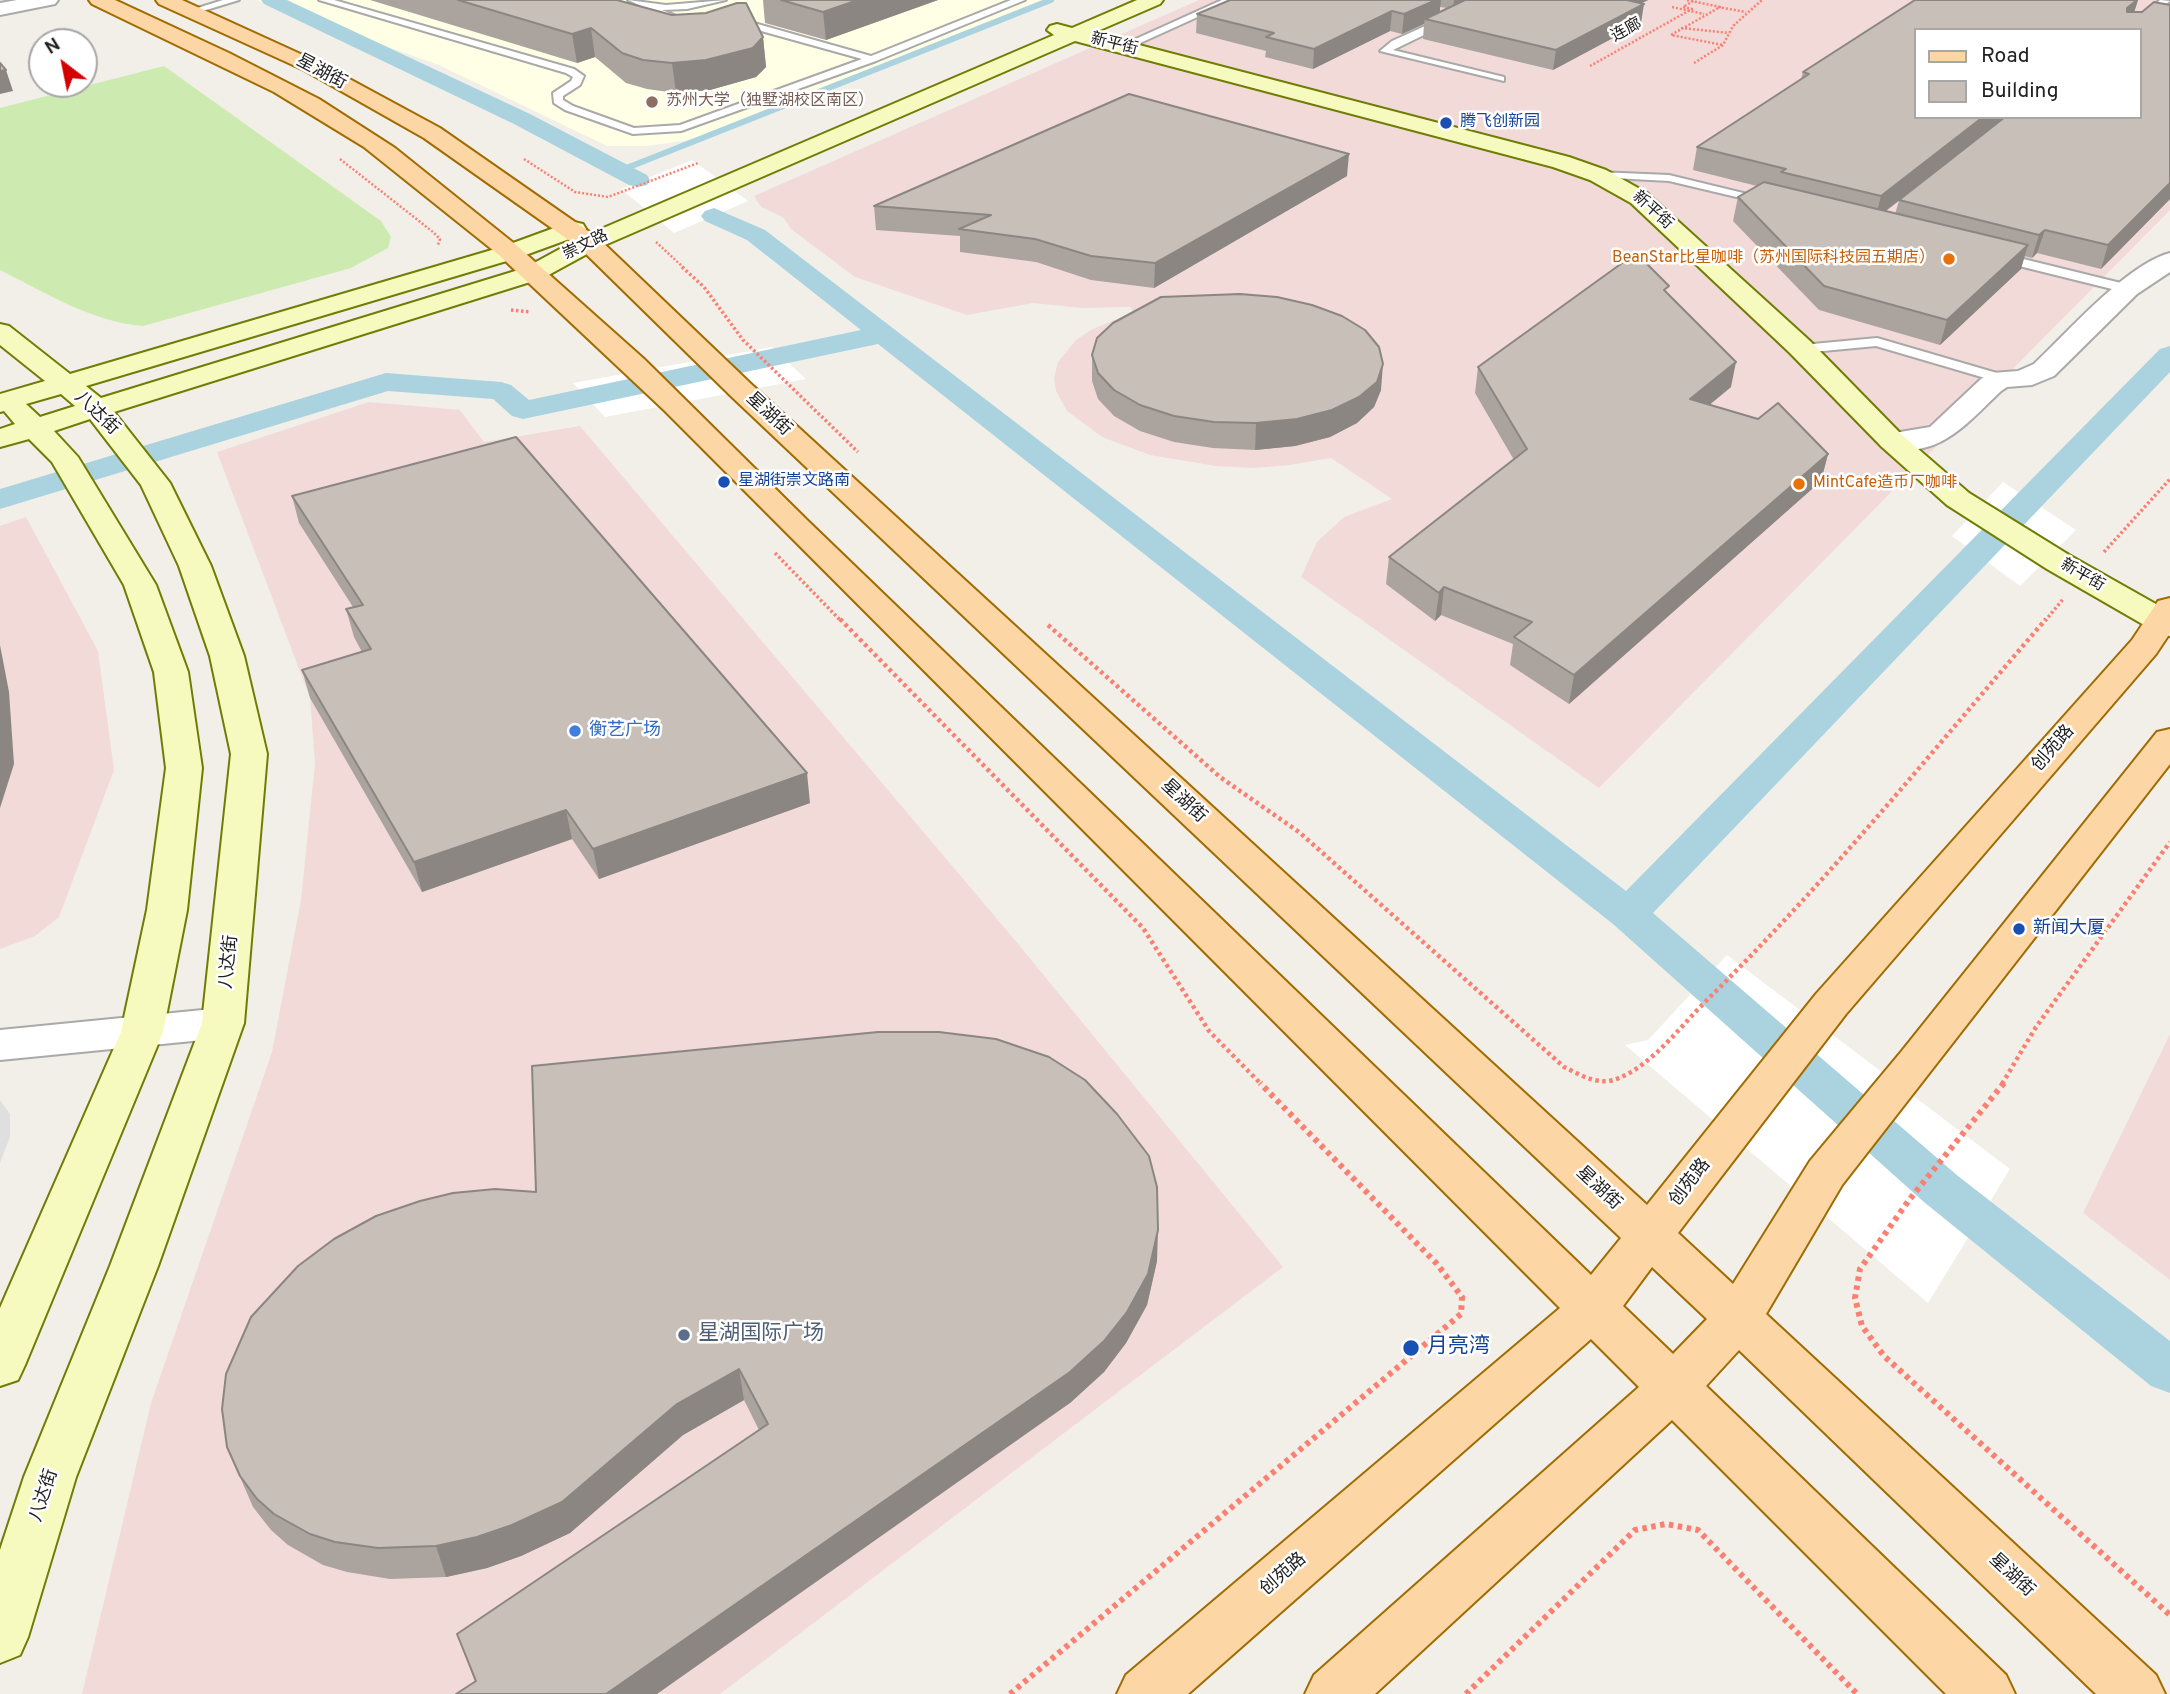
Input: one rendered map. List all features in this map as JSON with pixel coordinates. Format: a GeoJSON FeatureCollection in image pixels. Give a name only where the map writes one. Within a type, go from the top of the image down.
{"type":"FeatureCollection","features":[{"type":"Feature","properties":{"kind":"main road","name":"星湖街"},"geometry":{"type":"LineString","coordinates":[[99,0],[212,53],[341,121],[422,180],[511,252],[641,369],[807,537],[1986,1694]]}},
{"type":"Feature","properties":{"kind":"main road","name":"星湖街"},"geometry":{"type":"LineString","coordinates":[[166,0],[311,66],[432,133],[581,237],[741,390],[1738,1318],[2136,1694]]}},
{"type":"Feature","properties":{"kind":"main road","name":"创苑路"},"geometry":{"type":"LineString","coordinates":[[1146,1694],[1594,1307],[1831,1004],[2167,618]]}},
{"type":"Feature","properties":{"kind":"main road"},"geometry":{"type":"LineString","coordinates":[[1334,1694],[1674,1387],[1738,1318],[1826,1172],[1916,1063],[2170,740]]}},
{"type":"Feature","properties":{"kind":"street"},"geometry":{"type":"LineString","coordinates":[[0,9],[48,0]]}},
{"type":"Feature","properties":{"kind":"street","name":"崇文路"},"geometry":{"type":"LineString","coordinates":[[1065,32],[1127,0]]}},
{"type":"Feature","properties":{"kind":"street","name":"崇文路"},"geometry":{"type":"LineString","coordinates":[[2,400],[65,384],[511,252],[581,237],[652,217],[733,173],[1065,32],[1153,0]]}},
{"type":"Feature","properties":{"kind":"street","name":"新平街"},"geometry":{"type":"LineString","coordinates":[[1065,32],[1561,162],[1598,175],[1639,198],[1802,349],[1892,441],[1958,499],[2070,569],[2167,618]]}},
{"type":"Feature","properties":{"kind":"street","name":"崇文路"},"geometry":{"type":"LineString","coordinates":[[0,438],[534,273],[581,237]]}},
{"type":"Feature","properties":{"kind":"street"},"geometry":{"type":"LineString","coordinates":[[1892,441],[1922,439],[1940,433],[1991,385],[2003,379],[2022,379],[2044,370],[2128,289],[2170,261]]}},
{"type":"Feature","properties":{"kind":"street","name":"八达街"},"geometry":{"type":"LineString","coordinates":[[0,332],[96,408],[155,483],[195,566],[227,656],[249,754],[223,1023],[134,1266],[50,1477],[0,1637]]}},
{"type":"Feature","properties":{"kind":"street"},"geometry":{"type":"LineString","coordinates":[[0,1365],[142,1032],[167,910],[184,768],[171,673],[140,586],[93,503],[63,457],[36,427],[2,400]]}},
{"type":"Feature","properties":{"kind":"street"},"geometry":{"type":"LineString","coordinates":[[0,1045],[223,1023]]}},
{"type":"Feature","properties":{"kind":"lane"},"geometry":{"type":"LineString","coordinates":[[193,11],[234,0]]}},
{"type":"Feature","properties":{"kind":"lane"},"geometry":{"type":"LineString","coordinates":[[324,0],[570,71],[579,76],[576,83],[557,94],[558,101],[569,108],[633,131],[681,128],[872,59],[1020,0]]}},
{"type":"Feature","properties":{"kind":"lane"},"geometry":{"type":"LineString","coordinates":[[633,0],[694,27]]}},
{"type":"Feature","properties":{"kind":"lane"},"geometry":{"type":"LineString","coordinates":[[651,9],[669,9],[721,0]]}},
{"type":"Feature","properties":{"kind":"lane"},"geometry":{"type":"LineString","coordinates":[[1123,47],[1230,0]]}},
{"type":"Feature","properties":{"kind":"lane"},"geometry":{"type":"LineString","coordinates":[[1491,0],[1396,43],[1385,51],[1500,79]]}},
{"type":"Feature","properties":{"kind":"lane"},"geometry":{"type":"LineString","coordinates":[[2131,28],[2166,0]]}},
{"type":"Feature","properties":{"kind":"lane"},"geometry":{"type":"LineString","coordinates":[[2156,8],[2170,11]]}},
{"type":"Feature","properties":{"kind":"lane"},"geometry":{"type":"LineString","coordinates":[[1444,13],[1458,16]]}},
{"type":"Feature","properties":{"kind":"lane"},"geometry":{"type":"LineString","coordinates":[[722,24],[754,26],[872,59]]}},
{"type":"Feature","properties":{"kind":"lane"},"geometry":{"type":"LineString","coordinates":[[1598,175],[1669,178],[1777,202]]}},
{"type":"Feature","properties":{"kind":"lane"},"geometry":{"type":"LineString","coordinates":[[1983,253],[2128,289]]}},
{"type":"Feature","properties":{"kind":"lane"},"geometry":{"type":"LineString","coordinates":[[1802,349],[1877,342],[2003,379]]}},
{"type":"Feature","properties":{"kind":"path"},"geometry":{"type":"LineString","coordinates":[[1688,0],[1747,12]]}},
{"type":"Feature","properties":{"kind":"path","name":"连廊"},"geometry":{"type":"LineString","coordinates":[[1590,66],[1692,9],[1683,7],[1695,0]]}},
{"type":"Feature","properties":{"kind":"path"},"geometry":{"type":"LineString","coordinates":[[1693,62],[1723,45],[1729,33],[1747,12],[1762,0]]}},
{"type":"Feature","properties":{"kind":"path"},"geometry":{"type":"LineString","coordinates":[[1672,7],[1705,15]]}},
{"type":"Feature","properties":{"kind":"path"},"geometry":{"type":"LineString","coordinates":[[1718,7],[1671,35],[1723,45]]}},
{"type":"Feature","properties":{"kind":"path"},"geometry":{"type":"LineString","coordinates":[[1680,28],[1729,33]]}},
{"type":"Feature","properties":{"kind":"path"},"geometry":{"type":"LineString","coordinates":[[340,159],[433,232],[440,239],[438,249]]}},
{"type":"Feature","properties":{"kind":"path"},"geometry":{"type":"LineString","coordinates":[[652,217],[657,243],[704,287],[743,340],[866,459]]}},
{"type":"Feature","properties":{"kind":"path"},"geometry":{"type":"LineString","coordinates":[[1046,624],[1220,777],[1298,832],[1564,1067],[1592,1081],[1616,1080],[1638,1069],[1740,968],[2043,625],[2070,569],[2170,479]]}},
{"type":"Feature","properties":{"kind":"path"},"geometry":{"type":"LineString","coordinates":[[765,543],[1143,929],[1209,1031],[1437,1264],[1462,1297],[1461,1314],[1010,1694]]}},
{"type":"Feature","properties":{"kind":"path"},"geometry":{"type":"LineString","coordinates":[[2170,842],[2036,1027],[2007,1080],[1909,1200],[1860,1269],[1856,1298],[1862,1326],[1884,1356],[2170,1615]]}},
{"type":"Feature","properties":{"kind":"path"},"geometry":{"type":"LineString","coordinates":[[1466,1694],[1634,1530],[1678,1522],[1698,1530],[1857,1694]]}},
{"type":"Feature","properties":{"kind":"shaded area","name":"苏州大学（独墅湖校区南区）"},"geometry":{"type":"Polygon","coordinates":[[[256,0],[1041,0],[696,139],[647,146],[607,146],[439,65],[256,0]]]}},
{"type":"Feature","properties":{"kind":"shaded area"},"geometry":{"type":"Polygon","coordinates":[[[1199,0],[2170,0],[2170,210],[1599,788],[1301,577],[1317,542],[1344,517],[1392,499],[1331,458],[1253,468],[1216,466],[1150,455],[1102,437],[1067,411],[1056,391],[1054,378],[1058,362],[1076,340],[1091,330],[1133,312],[1130,307],[1082,308],[1033,303],[967,315],[855,277],[791,229],[783,217],[761,207],[754,196],[1199,0]]]}},
{"type":"Feature","properties":{"kind":"shaded area","name":"星湖国际广场"},"geometry":{"type":"Polygon","coordinates":[[[369,402],[460,410],[484,442],[580,426],[1014,939],[1283,1267],[720,1694],[82,1694],[151,1403],[272,1052],[301,900],[315,763],[310,698],[217,452],[369,402]]]}},
{"type":"Feature","properties":{"kind":"shaded area"},"geometry":{"type":"Polygon","coordinates":[[[26,517],[98,651],[114,770],[59,917],[35,936],[0,949],[0,526],[26,517]]]}},
{"type":"Feature","properties":{"kind":"shaded area"},"geometry":{"type":"Polygon","coordinates":[[[2170,1034],[2170,1280],[2083,1213],[2170,1034]]]}},
{"type":"Feature","properties":{"kind":"shaded area"},"geometry":{"type":"Polygon","coordinates":[[[0,1100],[10,1114],[10,1137],[0,1163],[0,1100]]]}},
{"type":"Feature","properties":{"kind":"green space"},"geometry":{"type":"Polygon","coordinates":[[[164,66],[381,221],[391,237],[388,248],[351,268],[143,326],[87,313],[0,270],[0,108],[39,98],[98,98],[98,83],[164,66]]]}},
{"type":"Feature","properties":{"kind":"pier"},"geometry":{"type":"Polygon","coordinates":[[[692,160],[748,201],[674,233],[621,189],[692,160]]]}},
{"type":"Feature","properties":{"kind":"pier"},"geometry":{"type":"Polygon","coordinates":[[[772,347],[806,379],[605,417],[573,383],[772,347]]]}},
{"type":"Feature","properties":{"kind":"pier"},"geometry":{"type":"Polygon","coordinates":[[[2003,482],[2076,530],[2020,586],[1952,536],[2003,482]]]}},
{"type":"Feature","properties":{"kind":"pier"},"geometry":{"type":"Polygon","coordinates":[[[1727,955],[2010,1169],[1928,1303],[1625,1045],[1648,1040],[1727,955]]]}},
{"type":"Feature","properties":{"kind":"building"},"geometry":{"type":"Polygon","coordinates":[[[458,0],[617,0],[672,15],[706,13],[737,3],[746,3],[763,37],[753,48],[706,60],[672,63],[643,60],[622,53],[591,28],[572,34],[458,0]]]}},
{"type":"Feature","properties":{"kind":"building"},"geometry":{"type":"Polygon","coordinates":[[[781,0],[858,0],[823,12],[781,0]]]}},
{"type":"Feature","properties":{"kind":"building"},"geometry":{"type":"Polygon","coordinates":[[[1230,0],[1436,0],[1404,14],[1392,11],[1314,49],[1266,37],[1274,33],[1197,14],[1230,0]]]}},
{"type":"Feature","properties":{"kind":"building"},"geometry":{"type":"Polygon","coordinates":[[[1465,0],[1627,0],[1644,4],[1556,50],[1425,19],[1465,0]]]}},
{"type":"Feature","properties":{"kind":"building"},"geometry":{"type":"Polygon","coordinates":[[[1915,0],[2137,0],[2127,8],[2127,12],[2142,12],[2154,2],[2170,5],[2170,183],[2108,245],[2045,230],[2039,235],[1899,200],[2002,119],[2142,119],[2142,28],[1914,28],[1914,119],[1980,119],[1881,196],[1781,172],[1786,169],[1697,147],[1809,74],[1803,72],[1915,0]]]}},
{"type":"Feature","properties":{"kind":"building"},"geometry":{"type":"Polygon","coordinates":[[[1129,94],[1349,154],[1155,263],[1091,256],[1035,239],[959,229],[991,215],[874,206],[1129,94]]]}},
{"type":"Feature","properties":{"kind":"building"},"geometry":{"type":"Polygon","coordinates":[[[1764,182],[2028,245],[1947,320],[1824,286],[1738,197],[1764,182]]]}},
{"type":"Feature","properties":{"kind":"building"},"geometry":{"type":"Polygon","coordinates":[[[1636,253],[1669,286],[1664,290],[1736,362],[1690,399],[1758,419],[1778,403],[1828,454],[1574,675],[1514,637],[1532,622],[1444,587],[1439,593],[1389,557],[1527,449],[1478,367],[1636,253]]]}},
{"type":"Feature","properties":{"kind":"building"},"geometry":{"type":"Polygon","coordinates":[[[1240,294],[1277,297],[1312,305],[1342,316],[1365,330],[1379,347],[1383,364],[1377,382],[1359,397],[1332,410],[1297,419],[1256,423],[1214,422],[1174,416],[1140,405],[1114,390],[1098,373],[1092,355],[1097,338],[1113,323],[1161,297],[1240,294]]]}},
{"type":"Feature","properties":{"kind":"building"},"geometry":{"type":"Polygon","coordinates":[[[516,437],[807,773],[593,849],[566,810],[414,862],[302,670],[371,649],[346,609],[363,605],[292,496],[516,437]]]}},
{"type":"Feature","properties":{"kind":"building"},"geometry":{"type":"Polygon","coordinates":[[[0,697],[2,735],[0,742],[0,697]]]}},
{"type":"Feature","properties":{"kind":"building"},"geometry":{"type":"Polygon","coordinates":[[[878,1032],[939,1032],[996,1039],[1049,1057],[1085,1080],[1117,1114],[1149,1156],[1157,1187],[1158,1230],[1148,1274],[1127,1312],[1104,1341],[1070,1372],[606,1694],[456,1694],[476,1681],[457,1634],[768,1424],[739,1369],[677,1404],[562,1502],[512,1525],[477,1537],[436,1546],[378,1548],[335,1542],[310,1534],[274,1514],[257,1499],[240,1476],[227,1447],[222,1409],[226,1374],[251,1317],[298,1266],[334,1239],[376,1216],[453,1193],[495,1189],[536,1192],[532,1066],[878,1032]]]}},
{"type":"Feature","properties":{"kind":"waterway"},"geometry":{"type":"LineString","coordinates":[[271,0],[522,119],[638,180]]}},
{"type":"Feature","properties":{"kind":"waterway"},"geometry":{"type":"LineString","coordinates":[[619,171],[1051,0]]}},
{"type":"Feature","properties":{"kind":"waterway"},"geometry":{"type":"LineString","coordinates":[[714,216],[756,235],[1628,914]]}},
{"type":"Feature","properties":{"kind":"waterway"},"geometry":{"type":"LineString","coordinates":[[0,499],[386,382],[501,391],[523,410],[883,334]]}},
{"type":"Feature","properties":{"kind":"waterway"},"geometry":{"type":"LineString","coordinates":[[1628,914],[2170,355]]}},
{"type":"Feature","properties":{"kind":"waterway"},"geometry":{"type":"LineString","coordinates":[[1628,914],[1941,1189],[2170,1371]]}},
{"type":"Feature","properties":{"kind":"place","name":"苏州大学（独墅湖校区南区）"},"geometry":{"type":"Point","coordinates":[652,102]}},
{"type":"Feature","properties":{"kind":"place","name":"腾飞创新园"},"geometry":{"type":"Point","coordinates":[1446,123]}},
{"type":"Feature","properties":{"kind":"place","name":"BeanStar比星咖啡（苏州国际科技园五期店）"},"geometry":{"type":"Point","coordinates":[1949,259]}},
{"type":"Feature","properties":{"kind":"place","name":"星湖街崇文路南"},"geometry":{"type":"Point","coordinates":[724,482]}},
{"type":"Feature","properties":{"kind":"place","name":"MintCafe造币厂咖啡"},"geometry":{"type":"Point","coordinates":[1799,484]}},
{"type":"Feature","properties":{"kind":"place","name":"衡艺广场"},"geometry":{"type":"Point","coordinates":[575,731]}},
{"type":"Feature","properties":{"kind":"place","name":"新闻大厦"},"geometry":{"type":"Point","coordinates":[2019,929]}},
{"type":"Feature","properties":{"kind":"place","name":"星湖国际广场"},"geometry":{"type":"Point","coordinates":[684,1335]}},
{"type":"Feature","properties":{"kind":"place","name":"月亮湾"},"geometry":{"type":"Point","coordinates":[1411,1348]}}]}
